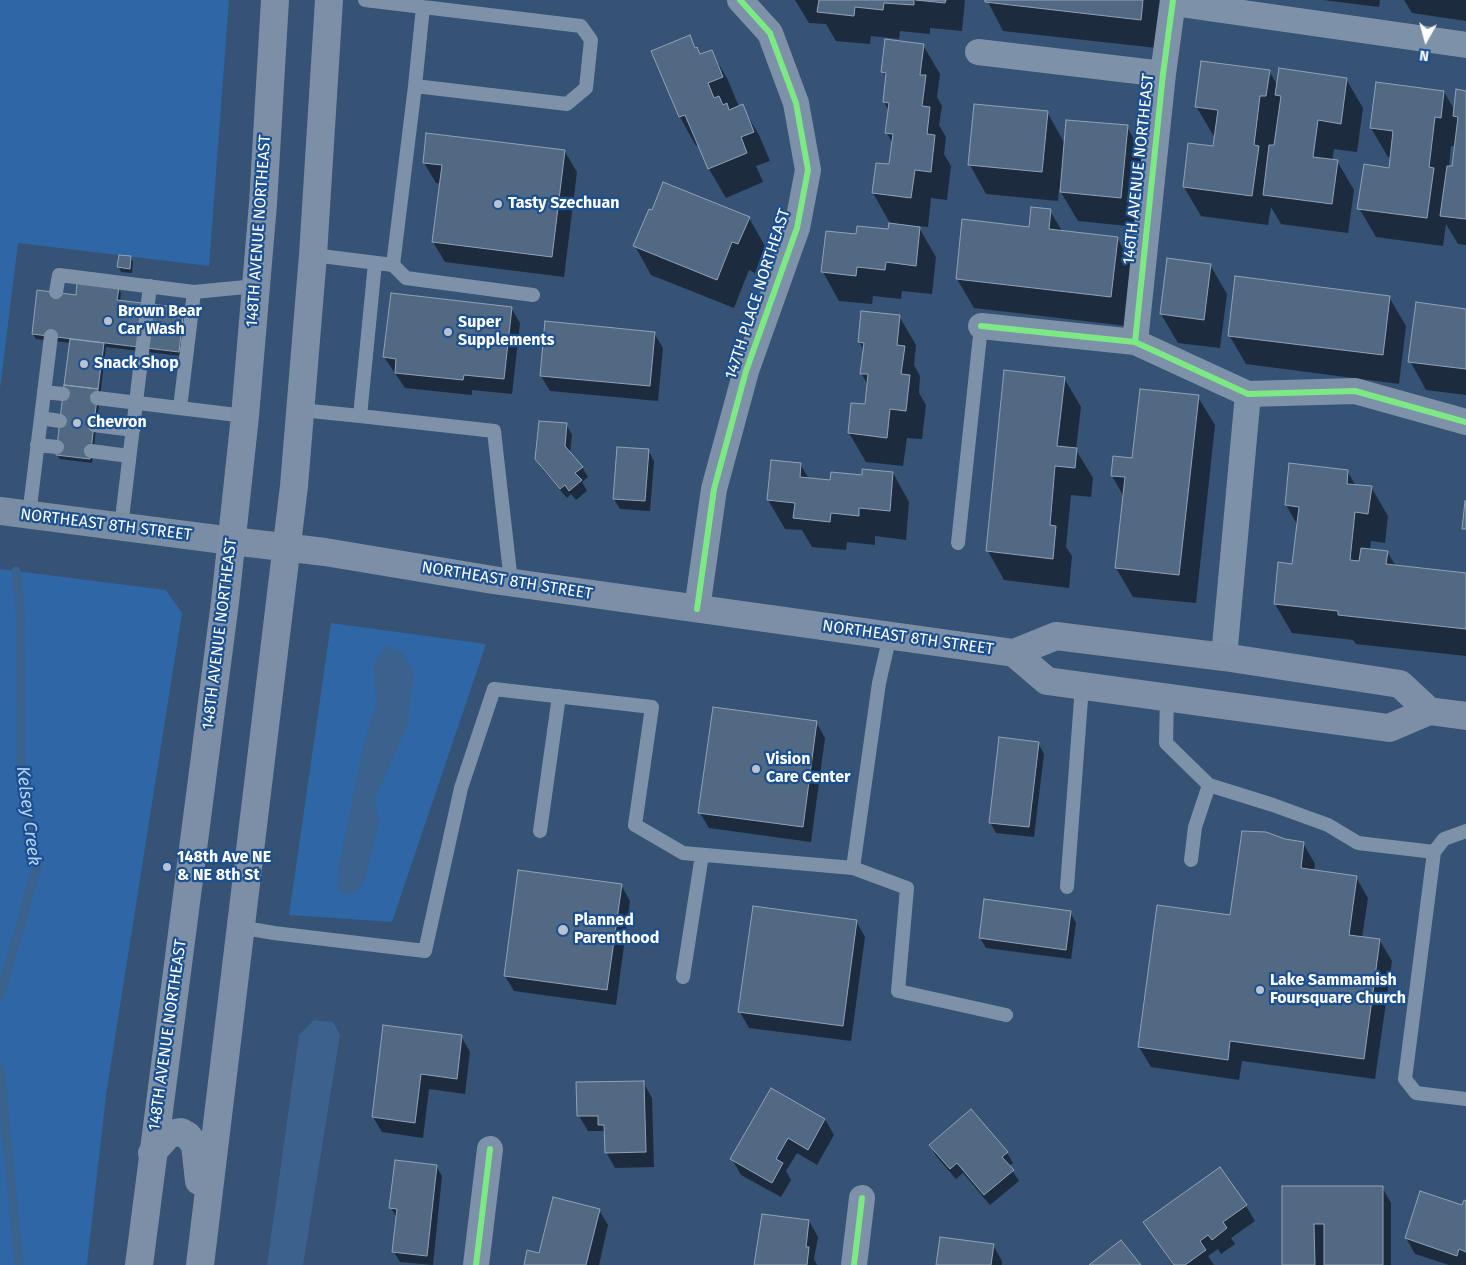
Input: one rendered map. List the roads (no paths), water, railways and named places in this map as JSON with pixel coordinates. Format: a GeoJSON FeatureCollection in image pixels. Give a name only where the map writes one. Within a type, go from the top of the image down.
{"type":"FeatureCollection","features":[{"type":"Feature","properties":{"kind":"main road","name":"148TH AVENUE NORTHEAST"},"geometry":{"type":"LineString","coordinates":[[139,1265],[232,541],[263,204],[275,0]]}},
{"type":"Feature","properties":{"kind":"main road"},"geometry":{"type":"LineString","coordinates":[[199,1265],[287,548],[301,410],[313,255],[329,0]]}},
{"type":"Feature","properties":{"kind":"main road","name":"NORTHEAST 8TH STREET"},"geometry":{"type":"LineString","coordinates":[[0,511],[325,552],[453,574],[1014,652],[1056,636],[1224,657],[1400,684],[1429,711],[1389,728],[1082,686],[1047,681],[1014,652]]}},
{"type":"Feature","properties":{"kind":"main road"},"geometry":{"type":"LineString","coordinates":[[1429,711],[1466,716]]}},
{"type":"Feature","properties":{"kind":"main road"},"geometry":{"type":"LineString","coordinates":[[152,1153],[169,1134],[181,1132],[188,1136],[195,1145],[198,1158],[199,1182],[199,1265]]}},
{"type":"Feature","properties":{"kind":"street","name":"147TH PLACE NORTHEAST"},"geometry":{"type":"LineString","coordinates":[[697,609],[714,489],[746,371],[797,228],[808,170],[796,102],[770,33],[740,0]]}},
{"type":"Feature","properties":{"kind":"street"},"geometry":{"type":"LineString","coordinates":[[1173,2],[1466,44]]}},
{"type":"Feature","properties":{"kind":"street","name":"146TH AVENUE NORTHEAST"},"geometry":{"type":"LineString","coordinates":[[1135,342],[1163,74],[1173,2]]}},
{"type":"Feature","properties":{"kind":"street"},"geometry":{"type":"LineString","coordinates":[[978,52],[1163,74]]}},
{"type":"Feature","properties":{"kind":"street"},"geometry":{"type":"LineString","coordinates":[[981,326],[1135,342],[1248,394],[1355,391],[1466,422]]}},
{"type":"Feature","properties":{"kind":"street"},"geometry":{"type":"LineString","coordinates":[[1224,657],[1248,394]]}},
{"type":"Feature","properties":{"kind":"street"},"geometry":{"type":"LineString","coordinates":[[476,1265],[490,1149]]}},
{"type":"Feature","properties":{"kind":"street"},"geometry":{"type":"LineString","coordinates":[[854,1265],[862,1198]]}},
{"type":"Feature","properties":{"kind":"lane"},"geometry":{"type":"LineString","coordinates":[[365,0],[581,26],[591,40],[586,88],[567,104],[416,86]]}},
{"type":"Feature","properties":{"kind":"lane"},"geometry":{"type":"LineString","coordinates":[[393,265],[416,86],[422,7]]}},
{"type":"Feature","properties":{"kind":"lane"},"geometry":{"type":"LineString","coordinates":[[313,255],[393,265],[406,278],[533,295]]}},
{"type":"Feature","properties":{"kind":"lane"},"geometry":{"type":"LineString","coordinates":[[360,416],[375,262]]}},
{"type":"Feature","properties":{"kind":"lane"},"geometry":{"type":"LineString","coordinates":[[56,292],[59,275],[194,292],[256,286]]}},
{"type":"Feature","properties":{"kind":"lane"},"geometry":{"type":"LineString","coordinates":[[121,526],[150,286]]}},
{"type":"Feature","properties":{"kind":"lane"},"geometry":{"type":"LineString","coordinates":[[180,408],[194,292]]}},
{"type":"Feature","properties":{"kind":"lane"},"geometry":{"type":"LineString","coordinates":[[958,543],[981,326]]}},
{"type":"Feature","properties":{"kind":"lane"},"geometry":{"type":"LineString","coordinates":[[29,515],[51,336]]}},
{"type":"Feature","properties":{"kind":"lane"},"geometry":{"type":"LineString","coordinates":[[44,392],[63,394]]}},
{"type":"Feature","properties":{"kind":"lane"},"geometry":{"type":"LineString","coordinates":[[97,398],[245,416]]}},
{"type":"Feature","properties":{"kind":"lane"},"geometry":{"type":"LineString","coordinates":[[301,410],[494,431],[511,582]]}},
{"type":"Feature","properties":{"kind":"lane"},"geometry":{"type":"LineString","coordinates":[[41,418],[60,421]]}},
{"type":"Feature","properties":{"kind":"lane"},"geometry":{"type":"LineString","coordinates":[[94,425],[133,430]]}},
{"type":"Feature","properties":{"kind":"lane"},"geometry":{"type":"LineString","coordinates":[[38,445],[57,447]]}},
{"type":"Feature","properties":{"kind":"lane"},"geometry":{"type":"LineString","coordinates":[[91,451],[129,456]]}},
{"type":"Feature","properties":{"kind":"lane"},"geometry":{"type":"LineString","coordinates":[[853,868],[879,683],[890,635]]}},
{"type":"Feature","properties":{"kind":"lane"},"geometry":{"type":"LineString","coordinates":[[1067,887],[1082,686]]}},
{"type":"Feature","properties":{"kind":"lane"},"geometry":{"type":"LineString","coordinates":[[239,927],[425,951],[461,788],[494,689],[652,706],[635,825],[684,853],[853,868],[907,888],[898,991],[1006,1015]]}},
{"type":"Feature","properties":{"kind":"lane"},"geometry":{"type":"LineString","coordinates":[[540,831],[559,696]]}},
{"type":"Feature","properties":{"kind":"lane"},"geometry":{"type":"LineString","coordinates":[[1167,697],[1166,744],[1209,785],[1328,825],[1358,843],[1434,852]]}},
{"type":"Feature","properties":{"kind":"lane"},"geometry":{"type":"LineString","coordinates":[[1191,860],[1195,827],[1209,785]]}},
{"type":"Feature","properties":{"kind":"lane"},"geometry":{"type":"LineString","coordinates":[[1466,831],[1444,839],[1434,852],[1405,1079],[1416,1093],[1466,1099]]}},
{"type":"Feature","properties":{"kind":"lane"},"geometry":{"type":"LineString","coordinates":[[683,977],[702,855]]}},
{"type":"Feature","properties":{"kind":"waterway","name":"Kelsey Creek"},"geometry":{"type":"LineString","coordinates":[[0,996],[37,866],[21,781],[20,608],[16,571]]}},
{"type":"Feature","properties":{"kind":"waterway","name":"Kelsey Creek"},"geometry":{"type":"LineString","coordinates":[[0,1069],[19,1265]]}},
{"type":"Feature","properties":{"kind":"place","name":"Tasty Szechuan"},"geometry":{"type":"Point","coordinates":[498,204]}},
{"type":"Feature","properties":{"kind":"place","name":"Brown Bear Car Wash"},"geometry":{"type":"Point","coordinates":[108,321]}},
{"type":"Feature","properties":{"kind":"place","name":"Super Supplements"},"geometry":{"type":"Point","coordinates":[448,332]}},
{"type":"Feature","properties":{"kind":"place","name":"Snack Shop"},"geometry":{"type":"Point","coordinates":[84,364]}},
{"type":"Feature","properties":{"kind":"place","name":"Chevron"},"geometry":{"type":"Point","coordinates":[77,423]}},
{"type":"Feature","properties":{"kind":"place","name":"Vision Care Center"},"geometry":{"type":"Point","coordinates":[756,769]}},
{"type":"Feature","properties":{"kind":"place","name":"148th Ave NE & NE 8th St"},"geometry":{"type":"Point","coordinates":[167,867]}},
{"type":"Feature","properties":{"kind":"place","name":"Planned Parenthood"},"geometry":{"type":"Point","coordinates":[563,930]}},
{"type":"Feature","properties":{"kind":"place","name":"Lake Sammamish Foursquare Church"},"geometry":{"type":"Point","coordinates":[1260,990]}}]}
